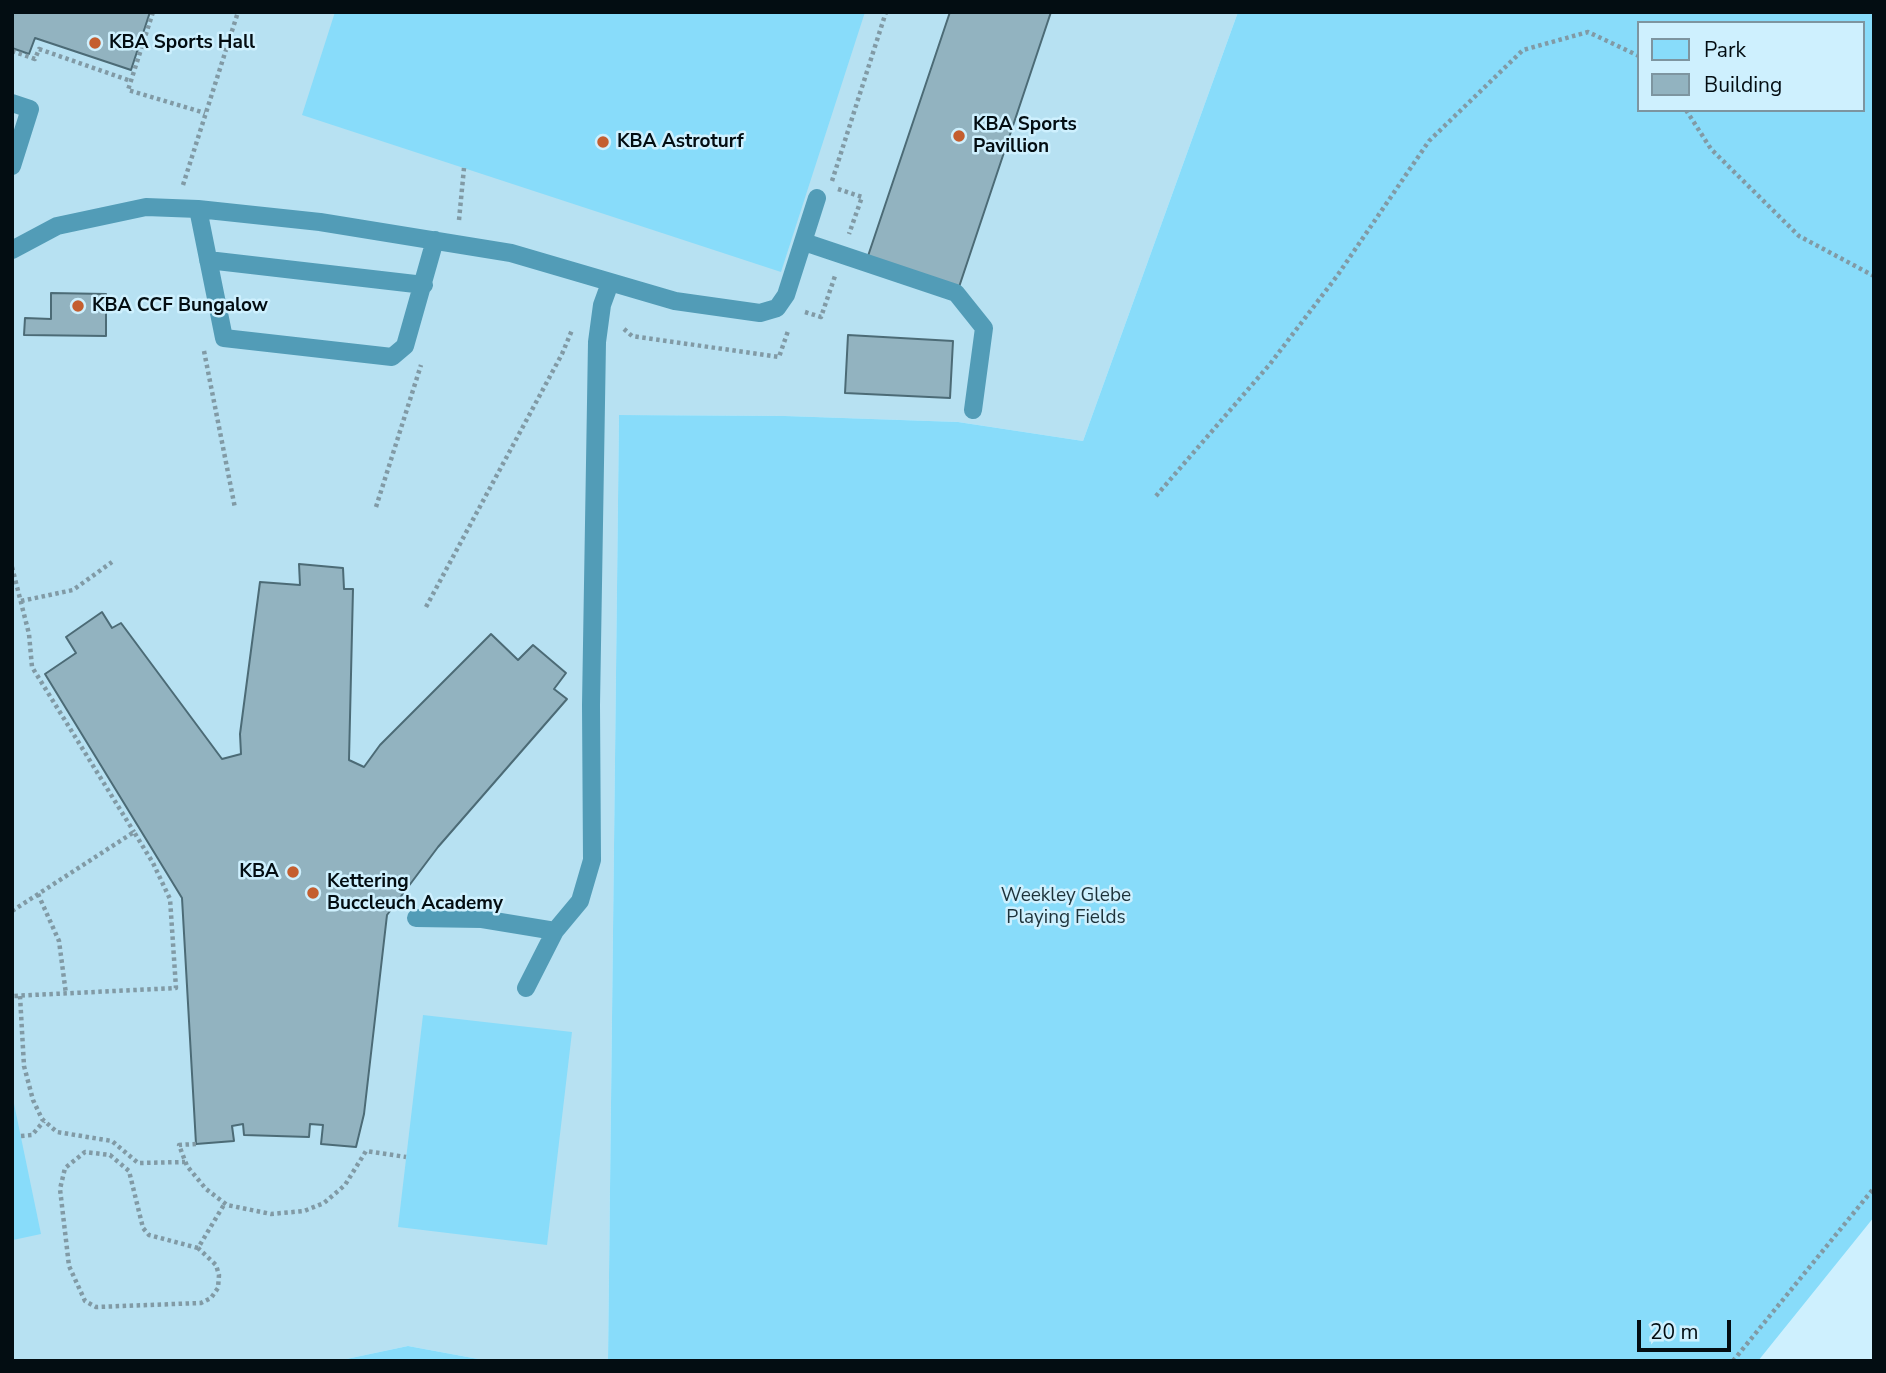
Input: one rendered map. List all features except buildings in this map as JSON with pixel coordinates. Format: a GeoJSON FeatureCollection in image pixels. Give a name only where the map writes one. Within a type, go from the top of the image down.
{"type":"FeatureCollection","features":[{"type":"Feature","properties":{"kind":"lane"},"geometry":{"type":"LineString","coordinates":[[12,103],[30,109],[12,166]]}},
{"type":"Feature","properties":{"kind":"lane"},"geometry":{"type":"LineString","coordinates":[[12,250],[57,226],[146,206],[198,209],[320,222],[510,253],[675,301],[760,313],[777,308],[786,295],[817,198]]}},
{"type":"Feature","properties":{"kind":"lane"},"geometry":{"type":"LineString","coordinates":[[198,209],[224,338],[393,357],[405,346],[435,240]]}},
{"type":"Feature","properties":{"kind":"lane"},"geometry":{"type":"LineString","coordinates":[[804,242],[956,293],[984,328],[973,410]]}},
{"type":"Feature","properties":{"kind":"lane"},"geometry":{"type":"LineString","coordinates":[[208,260],[424,285]]}},
{"type":"Feature","properties":{"kind":"lane"},"geometry":{"type":"LineString","coordinates":[[526,988],[555,931],[580,901],[592,860],[591,705],[597,342],[602,305],[610,283]]}},
{"type":"Feature","properties":{"kind":"lane"},"geometry":{"type":"LineString","coordinates":[[416,918],[482,919],[555,931]]}},
{"type":"Feature","properties":{"kind":"path"},"geometry":{"type":"LineString","coordinates":[[153,12],[128,90],[205,113]]}},
{"type":"Feature","properties":{"kind":"path"},"geometry":{"type":"LineString","coordinates":[[181,195],[238,12]]}},
{"type":"Feature","properties":{"kind":"path"},"geometry":{"type":"LineString","coordinates":[[817,198],[827,195],[886,12]]}},
{"type":"Feature","properties":{"kind":"path"},"geometry":{"type":"LineString","coordinates":[[1156,496],[1270,364],[1337,276],[1429,141],[1523,50],[1588,32],[1638,55]]}},
{"type":"Feature","properties":{"kind":"path"},"geometry":{"type":"LineString","coordinates":[[12,51],[36,59],[38,49],[131,81]]}},
{"type":"Feature","properties":{"kind":"path"},"geometry":{"type":"LineString","coordinates":[[1687,112],[1711,149],[1799,236],[1874,276]]}},
{"type":"Feature","properties":{"kind":"path"},"geometry":{"type":"LineString","coordinates":[[457,231],[464,168]]}},
{"type":"Feature","properties":{"kind":"path"},"geometry":{"type":"LineString","coordinates":[[426,607],[562,354],[574,325]]}},
{"type":"Feature","properties":{"kind":"path"},"geometry":{"type":"LineString","coordinates":[[203,346],[235,508]]}},
{"type":"Feature","properties":{"kind":"path"},"geometry":{"type":"LineString","coordinates":[[376,507],[425,355]]}},
{"type":"Feature","properties":{"kind":"path"},"geometry":{"type":"LineString","coordinates":[[21,601],[73,590],[111,562]]}},
{"type":"Feature","properties":{"kind":"path"},"geometry":{"type":"LineString","coordinates":[[12,567],[29,634],[32,667],[153,863],[170,900],[176,988],[12,996]]}},
{"type":"Feature","properties":{"kind":"path"},"geometry":{"type":"LineString","coordinates":[[12,911],[134,831]]}},
{"type":"Feature","properties":{"kind":"path"},"geometry":{"type":"LineString","coordinates":[[38,894],[60,941],[66,994]]}},
{"type":"Feature","properties":{"kind":"path"},"geometry":{"type":"LineString","coordinates":[[20,996],[24,1066],[33,1100],[44,1121],[57,1132],[112,1142],[138,1163],[148,1165],[185,1162]]}},
{"type":"Feature","properties":{"kind":"path"},"geometry":{"type":"LineString","coordinates":[[21,1136],[32,1135],[44,1121]]}},
{"type":"Feature","properties":{"kind":"path"},"geometry":{"type":"LineString","coordinates":[[196,1144],[179,1145],[185,1162],[206,1189],[225,1203],[247,1212],[271,1214],[304,1211],[324,1203],[345,1185],[366,1151],[406,1157]]}},
{"type":"Feature","properties":{"kind":"path"},"geometry":{"type":"LineString","coordinates":[[85,1152],[110,1155],[129,1171],[143,1228],[149,1235],[198,1248],[216,1265],[219,1275],[218,1288],[201,1303],[105,1308],[85,1301],[77,1287],[66,1251],[60,1189],[65,1168],[85,1152]]}},
{"type":"Feature","properties":{"kind":"path"},"geometry":{"type":"LineString","coordinates":[[1733,1361],[1874,1188]]}},
{"type":"Feature","properties":{"kind":"path"},"geometry":{"type":"LineString","coordinates":[[198,1248],[225,1203]]}},
{"type":"Feature","properties":{"kind":"shaded area","name":"Kettering Buccleuch Academy"},"geometry":{"type":"Polygon","coordinates":[[[12,12],[1238,12],[1083,441],[958,422],[785,416],[619,415],[608,1361],[489,1361],[408,1346],[337,1361],[12,1361],[12,12]]]}},
{"type":"Feature","properties":{"kind":"green space","name":"KBA Astroturf"},"geometry":{"type":"Polygon","coordinates":[[[335,12],[865,12],[781,272],[302,115],[335,12]]]}},
{"type":"Feature","properties":{"kind":"green space","name":"Weekley Glebe Playing Fields"},"geometry":{"type":"Polygon","coordinates":[[[1238,12],[1874,12],[1874,1217],[1758,1361],[608,1361],[619,415],[785,416],[958,422],[1083,441],[1238,12]]]}},
{"type":"Feature","properties":{"kind":"green space"},"geometry":{"type":"Polygon","coordinates":[[[423,1015],[572,1032],[547,1245],[398,1227],[423,1015]]]}},
{"type":"Feature","properties":{"kind":"green space"},"geometry":{"type":"Polygon","coordinates":[[[12,1094],[41,1234],[13,1240],[12,1248],[12,1094]]]}},
{"type":"Feature","properties":{"kind":"green space"},"geometry":{"type":"Polygon","coordinates":[[[408,1346],[489,1361],[337,1361],[408,1346]]]}},
{"type":"Feature","properties":{"kind":"place","name":"KBA Sports Hall"},"geometry":{"type":"Point","coordinates":[95,43]}},
{"type":"Feature","properties":{"kind":"place","name":"KBA Sports Pavillion"},"geometry":{"type":"Point","coordinates":[959,136]}},
{"type":"Feature","properties":{"kind":"place","name":"KBA Astroturf"},"geometry":{"type":"Point","coordinates":[603,142]}},
{"type":"Feature","properties":{"kind":"place","name":"KBA CCF Bungalow"},"geometry":{"type":"Point","coordinates":[78,306]}},
{"type":"Feature","properties":{"kind":"place","name":"KBA"},"geometry":{"type":"Point","coordinates":[293,872]}},
{"type":"Feature","properties":{"kind":"place","name":"Kettering Buccleuch Academy"},"geometry":{"type":"Point","coordinates":[313,893]}}]}
